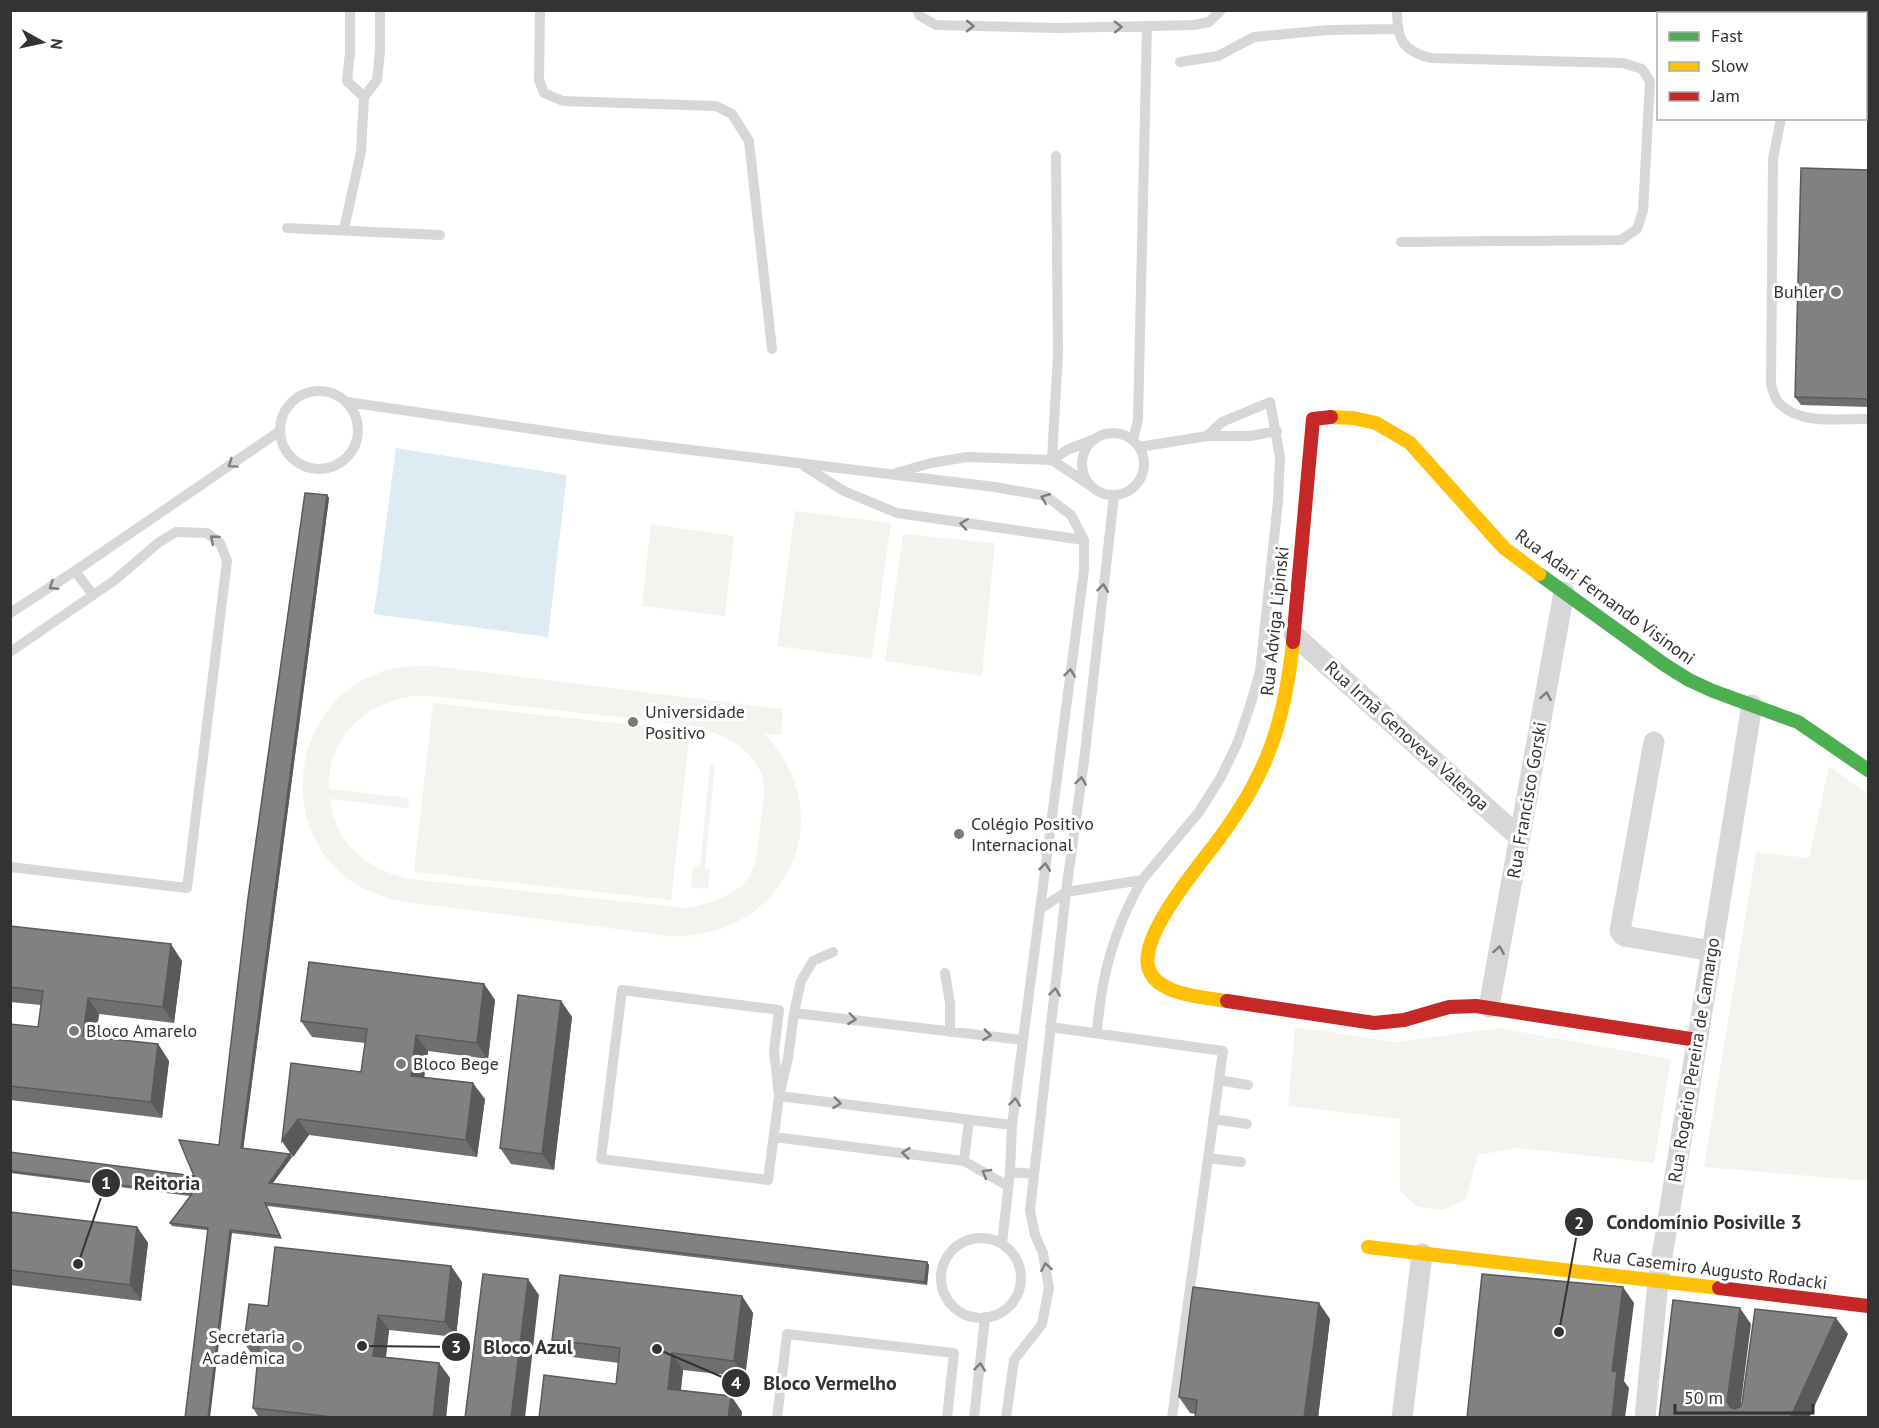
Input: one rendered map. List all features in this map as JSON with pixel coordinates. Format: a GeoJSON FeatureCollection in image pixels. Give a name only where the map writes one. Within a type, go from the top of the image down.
{"type":"FeatureCollection","features":[{"type":"Feature","properties":{"kind":"street","name":"Rua Adari Fernando Visinoni"},"geometry":{"type":"LineString","coordinates":[[1313,419],[1338,416],[1358,417],[1394,430],[1410,443],[1498,543],[1665,665],[1689,680],[1798,722],[1869,770]]}},
{"type":"Feature","properties":{"kind":"street","name":"Rua Adviga Lipinski"},"geometry":{"type":"LineString","coordinates":[[1313,419],[1294,635],[1284,705],[1266,761],[1236,815],[1160,921],[1150,942],[1147,958],[1148,969],[1155,980],[1167,988],[1188,994],[1359,1022],[1397,1021],[1464,1005],[1489,1007]]}},
{"type":"Feature","properties":{"kind":"street","name":"Rua Francisco Gorski"},"geometry":{"type":"LineString","coordinates":[[1489,1007],[1564,592]]}},
{"type":"Feature","properties":{"kind":"street","name":"Rua Irmã Genoveva Valenga"},"geometry":{"type":"LineString","coordinates":[[1294,635],[1520,838]]}},
{"type":"Feature","properties":{"kind":"street","name":"Rua Rogério Pereira de Camargo"},"geometry":{"type":"LineString","coordinates":[[1645,1418],[1658,1281],[1752,705]]}},
{"type":"Feature","properties":{"kind":"street"},"geometry":{"type":"LineString","coordinates":[[1654,742],[1620,931],[1624,936],[1712,951]]}},
{"type":"Feature","properties":{"kind":"street"},"geometry":{"type":"LineString","coordinates":[[1489,1007],[1697,1040]]}},
{"type":"Feature","properties":{"kind":"street","name":"Rua Casemiro Augusto Rodacki"},"geometry":{"type":"LineString","coordinates":[[1368,1247],[1658,1281],[1762,1299],[1869,1306]]}},
{"type":"Feature","properties":{"kind":"street"},"geometry":{"type":"LineString","coordinates":[[1402,1418],[1422,1254]]}},
{"type":"Feature","properties":{"kind":"lane"},"geometry":{"type":"LineString","coordinates":[[350,10],[347,81],[364,97]]}},
{"type":"Feature","properties":{"kind":"lane"},"geometry":{"type":"LineString","coordinates":[[344,229],[361,152],[364,97],[377,80],[380,10]]}},
{"type":"Feature","properties":{"kind":"lane"},"geometry":{"type":"LineString","coordinates":[[540,10],[539,81],[544,93],[562,102],[716,106],[732,114],[749,141],[772,349]]}},
{"type":"Feature","properties":{"kind":"lane"},"geometry":{"type":"LineString","coordinates":[[917,10],[920,16],[936,25],[1059,28],[1194,25],[1209,22],[1221,10]]}},
{"type":"Feature","properties":{"kind":"lane"},"geometry":{"type":"LineString","coordinates":[[1397,10],[1397,29],[1403,44],[1415,54],[1431,58],[1623,63],[1642,69],[1650,81],[1643,211],[1637,229],[1621,240],[1401,242]]}},
{"type":"Feature","properties":{"kind":"lane"},"geometry":{"type":"LineString","coordinates":[[1136,443],[1147,26]]}},
{"type":"Feature","properties":{"kind":"lane"},"geometry":{"type":"LineString","coordinates":[[1180,62],[1218,56],[1254,37],[1375,27],[1397,29]]}},
{"type":"Feature","properties":{"kind":"lane"},"geometry":{"type":"LineString","coordinates":[[1781,120],[1773,159],[1772,384],[1776,400],[1791,413],[1809,418],[1869,419]]}},
{"type":"Feature","properties":{"kind":"lane"},"geometry":{"type":"LineString","coordinates":[[1052,460],[1058,353],[1056,156]]}},
{"type":"Feature","properties":{"kind":"lane"},"geometry":{"type":"LineString","coordinates":[[287,228],[440,235]]}},
{"type":"Feature","properties":{"kind":"lane"},"geometry":{"type":"LineString","coordinates":[[347,402],[356,418],[358,437],[350,454],[336,466],[315,470],[298,464],[285,450],[280,431],[282,416],[291,403],[304,394],[319,391],[334,394],[347,402],[601,439],[1046,496],[1071,515],[1084,540],[1084,570],[1012,1125],[1010,1172],[1002,1244]]}},
{"type":"Feature","properties":{"kind":"lane"},"geometry":{"type":"LineString","coordinates":[[1097,1033],[1099,1000],[1108,958],[1127,907],[1142,880],[1199,812],[1221,777],[1237,744],[1260,672],[1278,501],[1280,457],[1270,402],[1222,422],[1207,436]]}},
{"type":"Feature","properties":{"kind":"lane"},"geometry":{"type":"LineString","coordinates":[[10,613],[280,431]]}},
{"type":"Feature","properties":{"kind":"lane"},"geometry":{"type":"LineString","coordinates":[[1136,443],[1207,436],[1251,436],[1277,431]]}},
{"type":"Feature","properties":{"kind":"lane"},"geometry":{"type":"LineString","coordinates":[[890,475],[932,463],[967,457],[1052,460],[1100,493],[1114,496],[1125,493],[1134,486],[1141,477],[1144,465],[1143,456],[1136,443],[1119,433],[1105,434],[1067,450],[1052,460]]}},
{"type":"Feature","properties":{"kind":"lane"},"geometry":{"type":"LineString","coordinates":[[1088,484],[1082,470],[1083,455],[1092,440]]}},
{"type":"Feature","properties":{"kind":"lane"},"geometry":{"type":"LineString","coordinates":[[802,464],[844,491],[897,513],[1084,540]]}},
{"type":"Feature","properties":{"kind":"lane"},"geometry":{"type":"LineString","coordinates":[[1006,1418],[1014,1360],[1042,1324],[1049,1288],[1043,1253],[1035,1235],[1030,1212],[1114,496]]}},
{"type":"Feature","properties":{"kind":"lane"},"geometry":{"type":"LineString","coordinates":[[10,652],[115,580],[158,543],[176,532],[207,533],[220,543],[227,561],[186,888],[10,867]]}},
{"type":"Feature","properties":{"kind":"lane"},"geometry":{"type":"LineString","coordinates":[[75,571],[93,595]]}},
{"type":"Feature","properties":{"kind":"lane"},"geometry":{"type":"LineString","coordinates":[[1040,909],[1066,892],[1142,880]]}},
{"type":"Feature","properties":{"kind":"lane"},"geometry":{"type":"LineString","coordinates":[[779,1096],[774,1051],[779,1010],[622,990],[601,1159],[768,1180],[779,1096],[801,981],[813,961],[833,952]]}},
{"type":"Feature","properties":{"kind":"lane"},"geometry":{"type":"LineString","coordinates":[[945,973],[950,1003],[950,1032]]}},
{"type":"Feature","properties":{"kind":"lane"},"geometry":{"type":"LineString","coordinates":[[794,1012],[1023,1040]]}},
{"type":"Feature","properties":{"kind":"lane"},"geometry":{"type":"LineString","coordinates":[[1050,1027],[1223,1051],[1172,1418]]}},
{"type":"Feature","properties":{"kind":"lane"},"geometry":{"type":"LineString","coordinates":[[1219,1080],[1248,1085]]}},
{"type":"Feature","properties":{"kind":"lane"},"geometry":{"type":"LineString","coordinates":[[779,1096],[1012,1125]]}},
{"type":"Feature","properties":{"kind":"lane"},"geometry":{"type":"LineString","coordinates":[[1213,1119],[1246,1124]]}},
{"type":"Feature","properties":{"kind":"lane"},"geometry":{"type":"LineString","coordinates":[[964,1161],[969,1120]]}},
{"type":"Feature","properties":{"kind":"lane"},"geometry":{"type":"LineString","coordinates":[[774,1137],[964,1161],[1008,1186]]}},
{"type":"Feature","properties":{"kind":"lane"},"geometry":{"type":"LineString","coordinates":[[1208,1158],[1241,1162]]}},
{"type":"Feature","properties":{"kind":"lane"},"geometry":{"type":"LineString","coordinates":[[1010,1172],[1034,1174]]}},
{"type":"Feature","properties":{"kind":"lane"},"geometry":{"type":"LineString","coordinates":[[977,1238],[990,1239],[1002,1244],[1018,1262],[1021,1274],[1020,1287],[1015,1298],[1008,1308],[997,1315],[985,1317],[965,1315],[949,1302],[941,1283],[941,1270],[945,1258],[965,1241],[977,1238]]}},
{"type":"Feature","properties":{"kind":"lane"},"geometry":{"type":"LineString","coordinates":[[974,1418],[985,1317]]}},
{"type":"Feature","properties":{"kind":"lane"},"geometry":{"type":"LineString","coordinates":[[777,1418],[787,1334],[954,1353],[946,1418]]}},
{"type":"Feature","properties":{"kind":"shaded area"},"geometry":{"type":"Polygon","coordinates":[[[396,448],[567,475],[548,637],[374,614],[396,448]]]}},
{"type":"Feature","properties":{"kind":"shaded area"},"geometry":{"type":"Polygon","coordinates":[[[795,511],[891,523],[872,659],[777,646],[795,511]]]}},
{"type":"Feature","properties":{"kind":"shaded area"},"geometry":{"type":"Polygon","coordinates":[[[651,524],[734,536],[725,616],[642,606],[651,524]]]}},
{"type":"Feature","properties":{"kind":"shaded area"},"geometry":{"type":"Polygon","coordinates":[[[903,534],[995,543],[982,676],[885,661],[903,534]]]}},
{"type":"Feature","properties":{"kind":"shaded area"},"geometry":{"type":"Polygon","coordinates":[[[409,666],[432,666],[783,709],[781,735],[765,734],[788,767],[800,802],[800,836],[790,868],[771,896],[744,918],[710,932],[670,936],[407,902],[380,896],[364,889],[341,873],[321,849],[308,822],[303,793],[305,763],[314,734],[329,709],[350,688],[378,673],[409,666]],[[413,696],[396,700],[365,715],[342,739],[335,754],[330,770],[329,789],[409,798],[408,808],[330,799],[339,830],[356,853],[368,862],[395,875],[411,879],[686,908],[714,901],[733,892],[741,886],[752,871],[757,854],[764,791],[763,779],[753,759],[723,736],[689,725],[413,696]]]}},
{"type":"Feature","properties":{"kind":"shaded area"},"geometry":{"type":"Polygon","coordinates":[[[433,703],[690,731],[671,900],[414,872],[433,703]]]}},
{"type":"Feature","properties":{"kind":"shaded area"},"geometry":{"type":"Polygon","coordinates":[[[710,764],[715,764],[705,868],[710,869],[708,889],[691,887],[693,867],[700,867],[710,764]]]}},
{"type":"Feature","properties":{"kind":"shaded area"},"geometry":{"type":"Polygon","coordinates":[[[1829,766],[1868,794],[1868,1181],[1704,1167],[1756,852],[1809,858],[1829,766]]]}},
{"type":"Feature","properties":{"kind":"shaded area"},"geometry":{"type":"Polygon","coordinates":[[[1295,1027],[1397,1042],[1499,1028],[1671,1059],[1654,1163],[1517,1148],[1478,1155],[1466,1199],[1443,1210],[1418,1207],[1400,1191],[1400,1119],[1288,1106],[1295,1027]]]}},
{"type":"Feature","properties":{"kind":"building","name":"Buhler"},"geometry":{"type":"Polygon","coordinates":[[[1801,168],[1869,170],[1869,399],[1795,397],[1801,168]]]}},
{"type":"Feature","properties":{"kind":"building"},"geometry":{"type":"Polygon","coordinates":[[[305,493],[327,495],[241,1148],[290,1154],[269,1183],[927,1262],[925,1282],[265,1203],[280,1236],[230,1230],[208,1418],[185,1418],[208,1228],[170,1223],[192,1194],[10,1171],[10,1152],[194,1176],[179,1140],[219,1145],[248,898],[305,493]]]}},
{"type":"Feature","properties":{"kind":"building","name":"Bloco Amarelo"},"geometry":{"type":"Polygon","coordinates":[[[10,926],[171,944],[163,1007],[88,998],[83,1036],[158,1044],[151,1102],[10,1086],[10,1024],[38,1027],[43,991],[10,987],[10,926]]]}},
{"type":"Feature","properties":{"kind":"building","name":"Bloco Bege"},"geometry":{"type":"Polygon","coordinates":[[[309,962],[484,984],[477,1043],[416,1035],[411,1076],[473,1083],[466,1140],[298,1119],[282,1141],[291,1063],[361,1072],[367,1029],[301,1021],[309,962]]]}},
{"type":"Feature","properties":{"kind":"building"},"geometry":{"type":"Polygon","coordinates":[[[518,995],[561,1001],[542,1154],[500,1148],[518,995]]]}},
{"type":"Feature","properties":{"kind":"building"},"geometry":{"type":"Polygon","coordinates":[[[10,1212],[137,1227],[130,1285],[10,1270],[10,1212]]]}},
{"type":"Feature","properties":{"kind":"building"},"geometry":{"type":"Polygon","coordinates":[[[275,1247],[451,1266],[445,1322],[378,1315],[373,1356],[439,1363],[433,1418],[341,1418],[253,1408],[259,1345],[244,1343],[249,1304],[268,1306],[275,1247]]]}},
{"type":"Feature","properties":{"kind":"building"},"geometry":{"type":"Polygon","coordinates":[[[483,1274],[528,1279],[511,1418],[465,1418],[483,1274]]]}},
{"type":"Feature","properties":{"kind":"building"},"geometry":{"type":"Polygon","coordinates":[[[1482,1274],[1623,1287],[1612,1371],[1617,1372],[1612,1418],[1467,1418],[1482,1274]]]}},
{"type":"Feature","properties":{"kind":"building"},"geometry":{"type":"Polygon","coordinates":[[[560,1275],[742,1296],[734,1361],[672,1353],[668,1389],[731,1396],[728,1418],[539,1418],[544,1375],[616,1384],[620,1348],[552,1340],[560,1275]]]}},
{"type":"Feature","properties":{"kind":"building"},"geometry":{"type":"Polygon","coordinates":[[[1193,1287],[1319,1303],[1304,1418],[1195,1418],[1197,1400],[1179,1397],[1193,1287]]]}},
{"type":"Feature","properties":{"kind":"building"},"geometry":{"type":"Polygon","coordinates":[[[1673,1300],[1740,1308],[1727,1401],[1734,1409],[1740,1407],[1742,1403],[1755,1309],[1836,1318],[1790,1418],[1659,1418],[1673,1300]]]}},
{"type":"Feature","properties":{"kind":"traffic: fast"},"geometry":{"type":"LineString","coordinates":[[1539,574],[1689,680],[1798,722],[1868,770]]}},
{"type":"Feature","properties":{"kind":"traffic: slow"},"geometry":{"type":"LineString","coordinates":[[1331,417],[1353,418],[1376,423],[1410,443],[1504,548],[1539,574]]}},
{"type":"Feature","properties":{"kind":"traffic: slow"},"geometry":{"type":"LineString","coordinates":[[1227,1001],[1193,996],[1169,989],[1152,976],[1148,966],[1148,952],[1154,935],[1174,899],[1235,815],[1265,762],[1281,712],[1293,642]]}},
{"type":"Feature","properties":{"kind":"traffic: slow"},"geometry":{"type":"LineString","coordinates":[[1368,1247],[1719,1288]]}},
{"type":"Feature","properties":{"kind":"traffic: jam"},"geometry":{"type":"LineString","coordinates":[[1293,642],[1313,419],[1331,417]]}},
{"type":"Feature","properties":{"kind":"traffic: jam"},"geometry":{"type":"LineString","coordinates":[[1227,1001],[1374,1023],[1404,1020],[1449,1007],[1476,1006],[1697,1040]]}},
{"type":"Feature","properties":{"kind":"traffic: jam"},"geometry":{"type":"LineString","coordinates":[[1719,1288],[1868,1306]]}},
{"type":"Feature","properties":{"kind":"place","name":"Buhler"},"geometry":{"type":"Point","coordinates":[1836,292]}},
{"type":"Feature","properties":{"kind":"place","name":"Universidade Positivo"},"geometry":{"type":"Point","coordinates":[633,722]}},
{"type":"Feature","properties":{"kind":"place","name":"Colégio Positivo Internacional"},"geometry":{"type":"Point","coordinates":[959,834]}},
{"type":"Feature","properties":{"kind":"place","name":"Bloco Amarelo"},"geometry":{"type":"Point","coordinates":[74,1031]}},
{"type":"Feature","properties":{"kind":"place","name":"Bloco Bege"},"geometry":{"type":"Point","coordinates":[401,1064]}},
{"type":"Feature","properties":{"kind":"place","name":"Reitoria"},"geometry":{"type":"Point","coordinates":[78,1264]}},
{"type":"Feature","properties":{"kind":"place","name":"Condomínio Posiville 3"},"geometry":{"type":"Point","coordinates":[1559,1332]}},
{"type":"Feature","properties":{"kind":"place","name":"Bloco Azul"},"geometry":{"type":"Point","coordinates":[362,1346]}},
{"type":"Feature","properties":{"kind":"place","name":"Secretaria Acadêmica"},"geometry":{"type":"Point","coordinates":[297,1347]}},
{"type":"Feature","properties":{"kind":"place","name":"Bloco Vermelho"},"geometry":{"type":"Point","coordinates":[657,1349]}}]}
